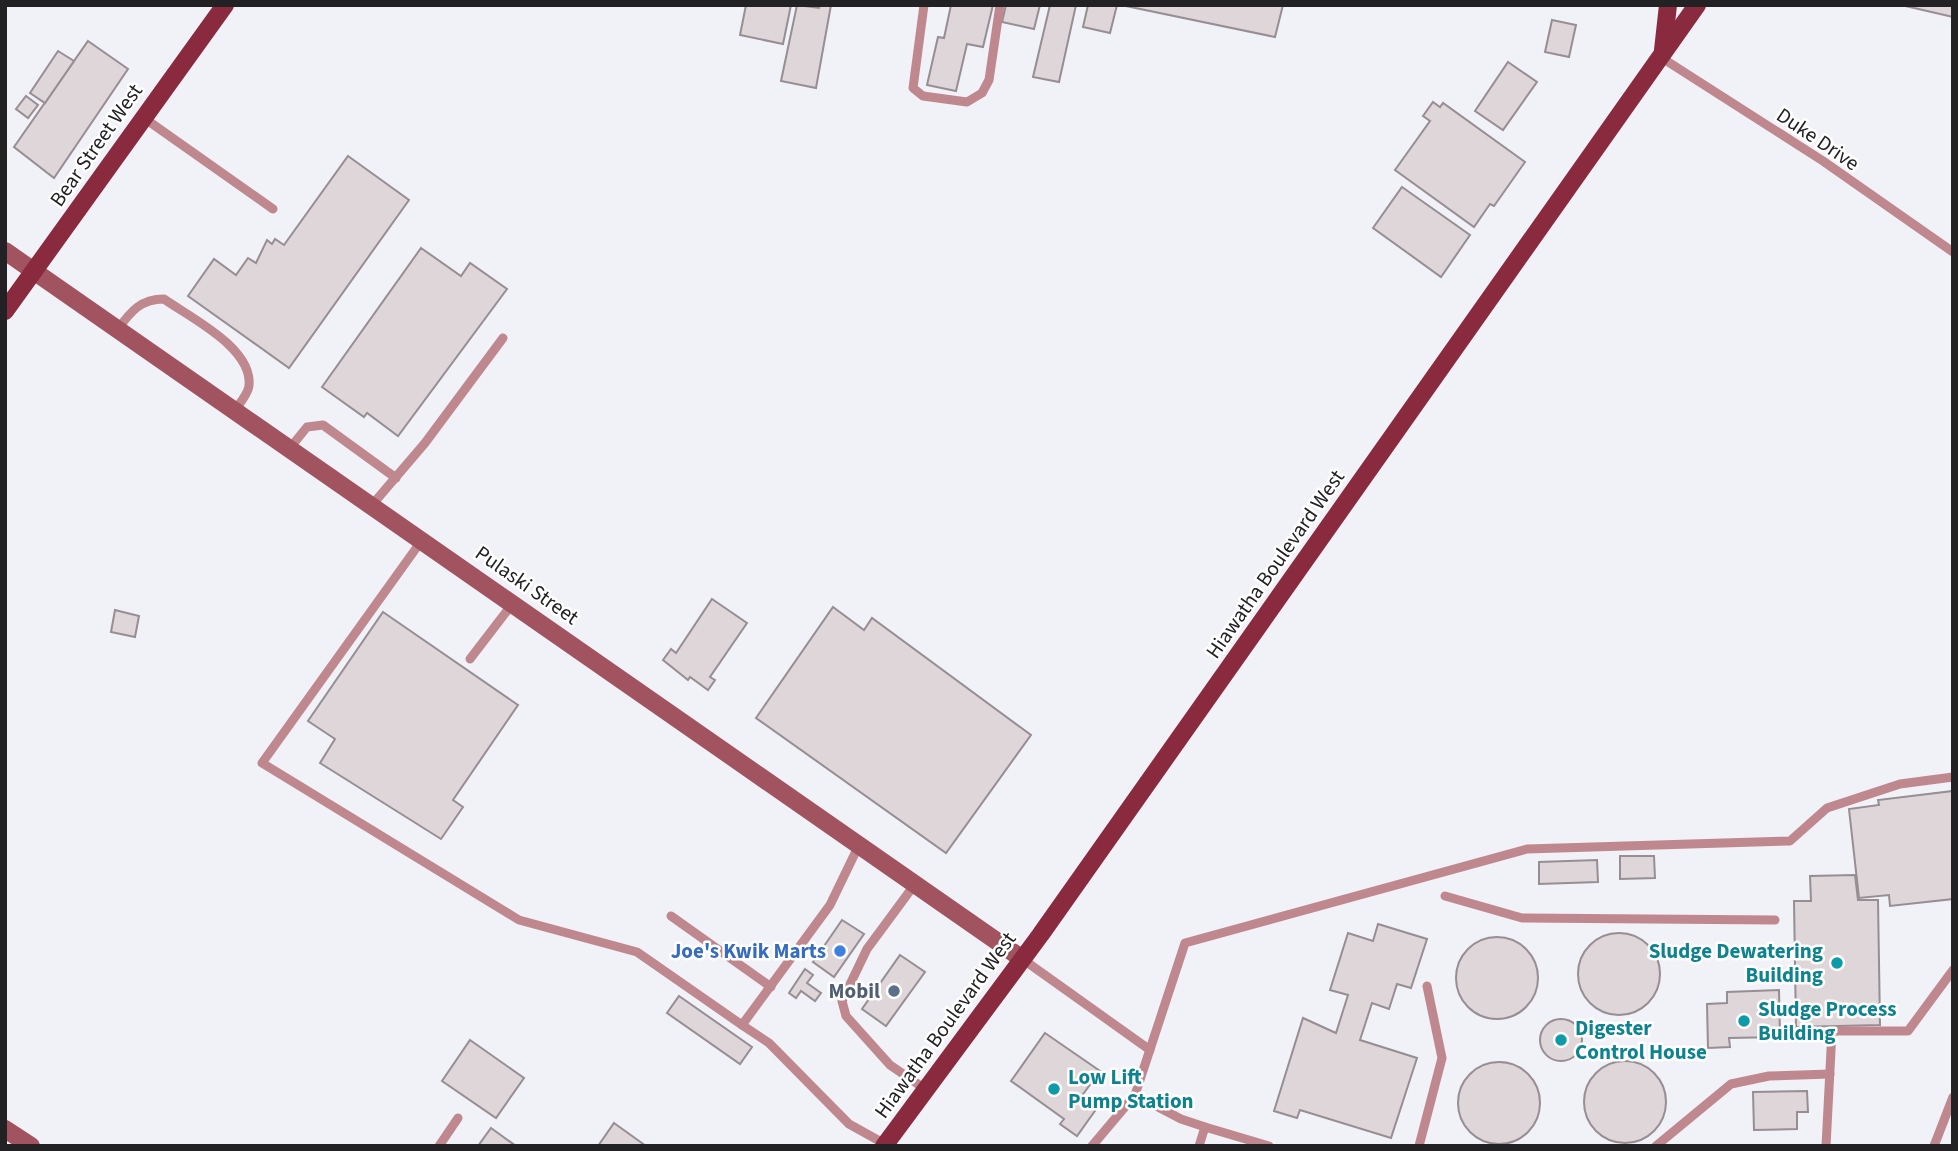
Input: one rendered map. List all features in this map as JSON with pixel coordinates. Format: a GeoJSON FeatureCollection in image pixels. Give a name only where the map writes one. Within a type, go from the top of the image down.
{"type":"FeatureCollection","features":[{"type":"Feature","properties":{"kind":"main road","name":"Bear Street West"},"geometry":{"type":"LineString","coordinates":[[5,311],[225,5]]}},
{"type":"Feature","properties":{"kind":"main road"},"geometry":{"type":"LineString","coordinates":[[1662,58],[1668,5]]}},
{"type":"Feature","properties":{"kind":"main road","name":"Hiawatha Boulevard West"},"geometry":{"type":"LineString","coordinates":[[885,1145],[1021,958],[1662,58],[1697,5]]}},
{"type":"Feature","properties":{"kind":"street","name":"Pulaski Street"},"geometry":{"type":"LineString","coordinates":[[5,251],[916,882],[1021,958]]}},
{"type":"Feature","properties":{"kind":"street"},"geometry":{"type":"LineString","coordinates":[[5,1129],[32,1146]]}},
{"type":"Feature","properties":{"kind":"lane"},"geometry":{"type":"LineString","coordinates":[[924,5],[914,88],[923,96],[967,102],[982,93],[989,80],[1000,5]]}},
{"type":"Feature","properties":{"kind":"lane","name":"Duke Drive"},"geometry":{"type":"LineString","coordinates":[[1662,58],[1823,161],[1953,252]]}},
{"type":"Feature","properties":{"kind":"lane"},"geometry":{"type":"LineString","coordinates":[[144,118],[273,209]]}},
{"type":"Feature","properties":{"kind":"lane"},"geometry":{"type":"LineString","coordinates":[[118,329],[131,311],[149,299],[164,299],[237,351],[248,368],[249,389],[235,410]]}},
{"type":"Feature","properties":{"kind":"lane"},"geometry":{"type":"LineString","coordinates":[[372,505],[396,478],[503,338]]}},
{"type":"Feature","properties":{"kind":"lane"},"geometry":{"type":"LineString","coordinates":[[290,448],[307,427],[323,425],[396,478]]}},
{"type":"Feature","properties":{"kind":"lane"},"geometry":{"type":"LineString","coordinates":[[422,540],[262,763],[519,920],[637,952],[769,1043],[849,1124],[885,1145]]}},
{"type":"Feature","properties":{"kind":"lane"},"geometry":{"type":"LineString","coordinates":[[470,659],[513,603]]}},
{"type":"Feature","properties":{"kind":"lane"},"geometry":{"type":"LineString","coordinates":[[1092,1146],[1135,1095],[1185,943],[1527,849],[1790,841],[1827,808],[1900,784],[1953,778]]}},
{"type":"Feature","properties":{"kind":"lane"},"geometry":{"type":"LineString","coordinates":[[742,1025],[830,905],[860,844]]}},
{"type":"Feature","properties":{"kind":"lane"},"geometry":{"type":"LineString","coordinates":[[916,882],[867,949],[842,1001],[846,1016],[890,1065],[925,1089]]}},
{"type":"Feature","properties":{"kind":"lane"},"geometry":{"type":"LineString","coordinates":[[1445,896],[1522,918],[1775,920]]}},
{"type":"Feature","properties":{"kind":"lane"},"geometry":{"type":"LineString","coordinates":[[671,916],[771,987]]}},
{"type":"Feature","properties":{"kind":"lane"},"geometry":{"type":"LineString","coordinates":[[1021,958],[1150,1050]]}},
{"type":"Feature","properties":{"kind":"lane"},"geometry":{"type":"LineString","coordinates":[[1826,1146],[1832,1031],[1908,1031],[1953,970]]}},
{"type":"Feature","properties":{"kind":"lane"},"geometry":{"type":"LineString","coordinates":[[1419,1146],[1442,1058],[1427,986]]}},
{"type":"Feature","properties":{"kind":"lane"},"geometry":{"type":"LineString","coordinates":[[1656,1146],[1731,1084],[1769,1076],[1830,1074]]}},
{"type":"Feature","properties":{"kind":"lane"},"geometry":{"type":"LineString","coordinates":[[1135,1095],[1181,1119],[1269,1146]]}},
{"type":"Feature","properties":{"kind":"lane"},"geometry":{"type":"LineString","coordinates":[[1934,1146],[1953,1097]]}},
{"type":"Feature","properties":{"kind":"lane"},"geometry":{"type":"LineString","coordinates":[[439,1146],[458,1118]]}},
{"type":"Feature","properties":{"kind":"lane"},"geometry":{"type":"LineString","coordinates":[[1199,1146],[1205,1127]]}},
{"type":"Feature","properties":{"kind":"building"},"geometry":{"type":"Polygon","coordinates":[[[746,5],[791,5],[783,44],[740,35],[746,5]]]}},
{"type":"Feature","properties":{"kind":"building"},"geometry":{"type":"Polygon","coordinates":[[[797,5],[819,8],[820,5],[831,5],[816,88],[781,81],[797,5]]]}},
{"type":"Feature","properties":{"kind":"building"},"geometry":{"type":"Polygon","coordinates":[[[951,5],[993,5],[983,47],[967,44],[956,91],[927,85],[938,37],[944,38],[951,5]]]}},
{"type":"Feature","properties":{"kind":"building"},"geometry":{"type":"Polygon","coordinates":[[[1006,5],[1040,5],[1034,29],[1002,22],[1006,5]]]}},
{"type":"Feature","properties":{"kind":"building"},"geometry":{"type":"Polygon","coordinates":[[[1050,5],[1076,5],[1059,82],[1033,77],[1050,5]]]}},
{"type":"Feature","properties":{"kind":"building"},"geometry":{"type":"Polygon","coordinates":[[[1088,5],[1117,5],[1110,33],[1083,27],[1088,5]]]}},
{"type":"Feature","properties":{"kind":"building"},"geometry":{"type":"Polygon","coordinates":[[[1121,5],[1283,5],[1275,37],[1121,5]]]}},
{"type":"Feature","properties":{"kind":"building"},"geometry":{"type":"Polygon","coordinates":[[[1901,5],[1953,5],[1953,17],[1901,5]]]}},
{"type":"Feature","properties":{"kind":"building"},"geometry":{"type":"Polygon","coordinates":[[[1552,20],[1576,25],[1569,57],[1545,52],[1552,20]]]}},
{"type":"Feature","properties":{"kind":"building"},"geometry":{"type":"Polygon","coordinates":[[[88,41],[128,69],[54,178],[14,147],[88,41]]]}},
{"type":"Feature","properties":{"kind":"building"},"geometry":{"type":"Polygon","coordinates":[[[58,51],[74,61],[45,103],[30,93],[58,51]]]}},
{"type":"Feature","properties":{"kind":"building"},"geometry":{"type":"Polygon","coordinates":[[[1508,62],[1537,82],[1503,130],[1475,111],[1508,62]]]}},
{"type":"Feature","properties":{"kind":"building"},"geometry":{"type":"Polygon","coordinates":[[[26,96],[38,105],[28,118],[16,109],[26,96]]]}},
{"type":"Feature","properties":{"kind":"building"},"geometry":{"type":"Polygon","coordinates":[[[1433,102],[1440,107],[1443,103],[1525,162],[1494,206],[1490,204],[1474,227],[1395,170],[1430,121],[1423,116],[1433,102]]]}},
{"type":"Feature","properties":{"kind":"building"},"geometry":{"type":"Polygon","coordinates":[[[348,156],[409,200],[289,368],[188,296],[214,259],[236,275],[248,258],[256,263],[267,240],[272,244],[275,239],[284,245],[348,156]]]}},
{"type":"Feature","properties":{"kind":"building"},"geometry":{"type":"Polygon","coordinates":[[[1402,187],[1470,235],[1441,277],[1373,228],[1402,187]]]}},
{"type":"Feature","properties":{"kind":"building"},"geometry":{"type":"Polygon","coordinates":[[[421,248],[461,276],[470,263],[507,289],[398,436],[367,413],[364,417],[322,387],[421,248]]]}},
{"type":"Feature","properties":{"kind":"building"},"geometry":{"type":"Polygon","coordinates":[[[712,599],[747,623],[710,677],[715,680],[708,690],[690,677],[688,680],[663,660],[671,649],[676,653],[712,599]]]}},
{"type":"Feature","properties":{"kind":"building"},"geometry":{"type":"Polygon","coordinates":[[[833,607],[864,630],[872,618],[1031,735],[946,853],[756,718],[833,607]]]}},
{"type":"Feature","properties":{"kind":"building"},"geometry":{"type":"Polygon","coordinates":[[[115,610],[139,616],[135,637],[111,632],[115,610]]]}},
{"type":"Feature","properties":{"kind":"building"},"geometry":{"type":"Polygon","coordinates":[[[383,612],[518,705],[453,800],[463,807],[441,839],[320,763],[335,739],[308,721],[383,612]]]}},
{"type":"Feature","properties":{"kind":"building"},"geometry":{"type":"Polygon","coordinates":[[[1953,791],[1953,899],[1890,906],[1889,895],[1859,898],[1849,809],[1879,805],[1878,800],[1953,791]]]}},
{"type":"Feature","properties":{"kind":"building"},"geometry":{"type":"Polygon","coordinates":[[[1620,856],[1654,856],[1655,878],[1620,879],[1620,856]]]}},
{"type":"Feature","properties":{"kind":"building"},"geometry":{"type":"Polygon","coordinates":[[[1597,860],[1598,882],[1539,884],[1539,862],[1597,860]]]}},
{"type":"Feature","properties":{"kind":"building","name":"Sludge Dewatering Building"},"geometry":{"type":"Polygon","coordinates":[[[1855,875],[1858,900],[1878,900],[1880,1025],[1796,1027],[1794,901],[1811,901],[1810,876],[1855,875]]]}},
{"type":"Feature","properties":{"kind":"building"},"geometry":{"type":"Polygon","coordinates":[[[842,920],[864,934],[834,977],[813,962],[842,920]]]}},
{"type":"Feature","properties":{"kind":"building"},"geometry":{"type":"Polygon","coordinates":[[[1378,924],[1427,939],[1411,988],[1397,984],[1389,1009],[1372,1003],[1360,1040],[1417,1058],[1391,1138],[1300,1110],[1297,1118],[1274,1111],[1303,1018],[1336,1033],[1348,995],[1330,990],[1348,933],[1373,941],[1378,924]]]}},
{"type":"Feature","properties":{"kind":"building"},"geometry":{"type":"Polygon","coordinates":[[[1619,933],[1635,936],[1648,945],[1657,958],[1660,974],[1657,990],[1648,1003],[1635,1012],[1619,1015],[1603,1012],[1590,1003],[1581,990],[1578,974],[1581,958],[1590,945],[1603,936],[1619,933]]]}},
{"type":"Feature","properties":{"kind":"building"},"geometry":{"type":"Polygon","coordinates":[[[1497,937],[1513,940],[1526,949],[1535,962],[1538,978],[1535,994],[1526,1007],[1513,1016],[1497,1019],[1481,1016],[1468,1007],[1459,994],[1456,978],[1459,962],[1468,949],[1481,940],[1497,937]]]}},
{"type":"Feature","properties":{"kind":"building"},"geometry":{"type":"Polygon","coordinates":[[[900,955],[925,972],[886,1026],[862,1009],[900,955]]]}},
{"type":"Feature","properties":{"kind":"building"},"geometry":{"type":"Polygon","coordinates":[[[805,969],[813,975],[807,983],[821,993],[815,1001],[801,991],[796,998],[789,993],[805,969]]]}},
{"type":"Feature","properties":{"kind":"building","name":"Sludge Process Building"},"geometry":{"type":"Polygon","coordinates":[[[1779,990],[1780,1037],[1729,1038],[1730,1047],[1708,1048],[1707,1004],[1727,1003],[1727,992],[1779,990]]]}},
{"type":"Feature","properties":{"kind":"building"},"geometry":{"type":"Polygon","coordinates":[[[679,996],[752,1047],[740,1064],[667,1013],[679,996]]]}},
{"type":"Feature","properties":{"kind":"building","name":"Digester Control House"},"geometry":{"type":"Polygon","coordinates":[[[1561,1019],[1576,1025],[1582,1040],[1576,1055],[1561,1061],[1546,1055],[1540,1040],[1546,1025],[1561,1019]]]}},
{"type":"Feature","properties":{"kind":"building","name":"Low Lift Pump Station"},"geometry":{"type":"Polygon","coordinates":[[[1045,1033],[1100,1071],[1081,1097],[1097,1108],[1077,1136],[1060,1124],[1064,1119],[1011,1081],[1045,1033]]]}},
{"type":"Feature","properties":{"kind":"building"},"geometry":{"type":"Polygon","coordinates":[[[470,1040],[524,1078],[496,1118],[442,1081],[470,1040]]]}},
{"type":"Feature","properties":{"kind":"building"},"geometry":{"type":"Polygon","coordinates":[[[1625,1061],[1641,1064],[1654,1073],[1663,1086],[1666,1102],[1663,1118],[1654,1131],[1641,1140],[1625,1143],[1609,1140],[1596,1131],[1587,1118],[1584,1102],[1587,1086],[1596,1073],[1609,1064],[1625,1061]]]}},
{"type":"Feature","properties":{"kind":"building"},"geometry":{"type":"Polygon","coordinates":[[[1499,1062],[1515,1065],[1528,1074],[1537,1087],[1540,1103],[1537,1119],[1528,1132],[1515,1141],[1499,1144],[1483,1141],[1470,1132],[1461,1119],[1458,1103],[1461,1087],[1470,1074],[1483,1065],[1499,1062]]]}},
{"type":"Feature","properties":{"kind":"building"},"geometry":{"type":"Polygon","coordinates":[[[1807,1091],[1808,1112],[1797,1112],[1797,1129],[1754,1130],[1753,1092],[1807,1091]]]}},
{"type":"Feature","properties":{"kind":"building"},"geometry":{"type":"Polygon","coordinates":[[[614,1123],[646,1146],[598,1146],[614,1123]]]}},
{"type":"Feature","properties":{"kind":"building"},"geometry":{"type":"Polygon","coordinates":[[[491,1128],[516,1146],[478,1146],[491,1128]]]}},
{"type":"Feature","properties":{"kind":"place","name":"Joe's Kwik Marts"},"geometry":{"type":"Point","coordinates":[840,951]}},
{"type":"Feature","properties":{"kind":"place","name":"Sludge Dewatering Building"},"geometry":{"type":"Point","coordinates":[1837,963]}},
{"type":"Feature","properties":{"kind":"place","name":"Mobil"},"geometry":{"type":"Point","coordinates":[894,991]}},
{"type":"Feature","properties":{"kind":"place","name":"Sludge Process Building"},"geometry":{"type":"Point","coordinates":[1744,1021]}},
{"type":"Feature","properties":{"kind":"place","name":"Digester Control House"},"geometry":{"type":"Point","coordinates":[1561,1040]}},
{"type":"Feature","properties":{"kind":"place","name":"Low Lift Pump Station"},"geometry":{"type":"Point","coordinates":[1054,1089]}}]}
